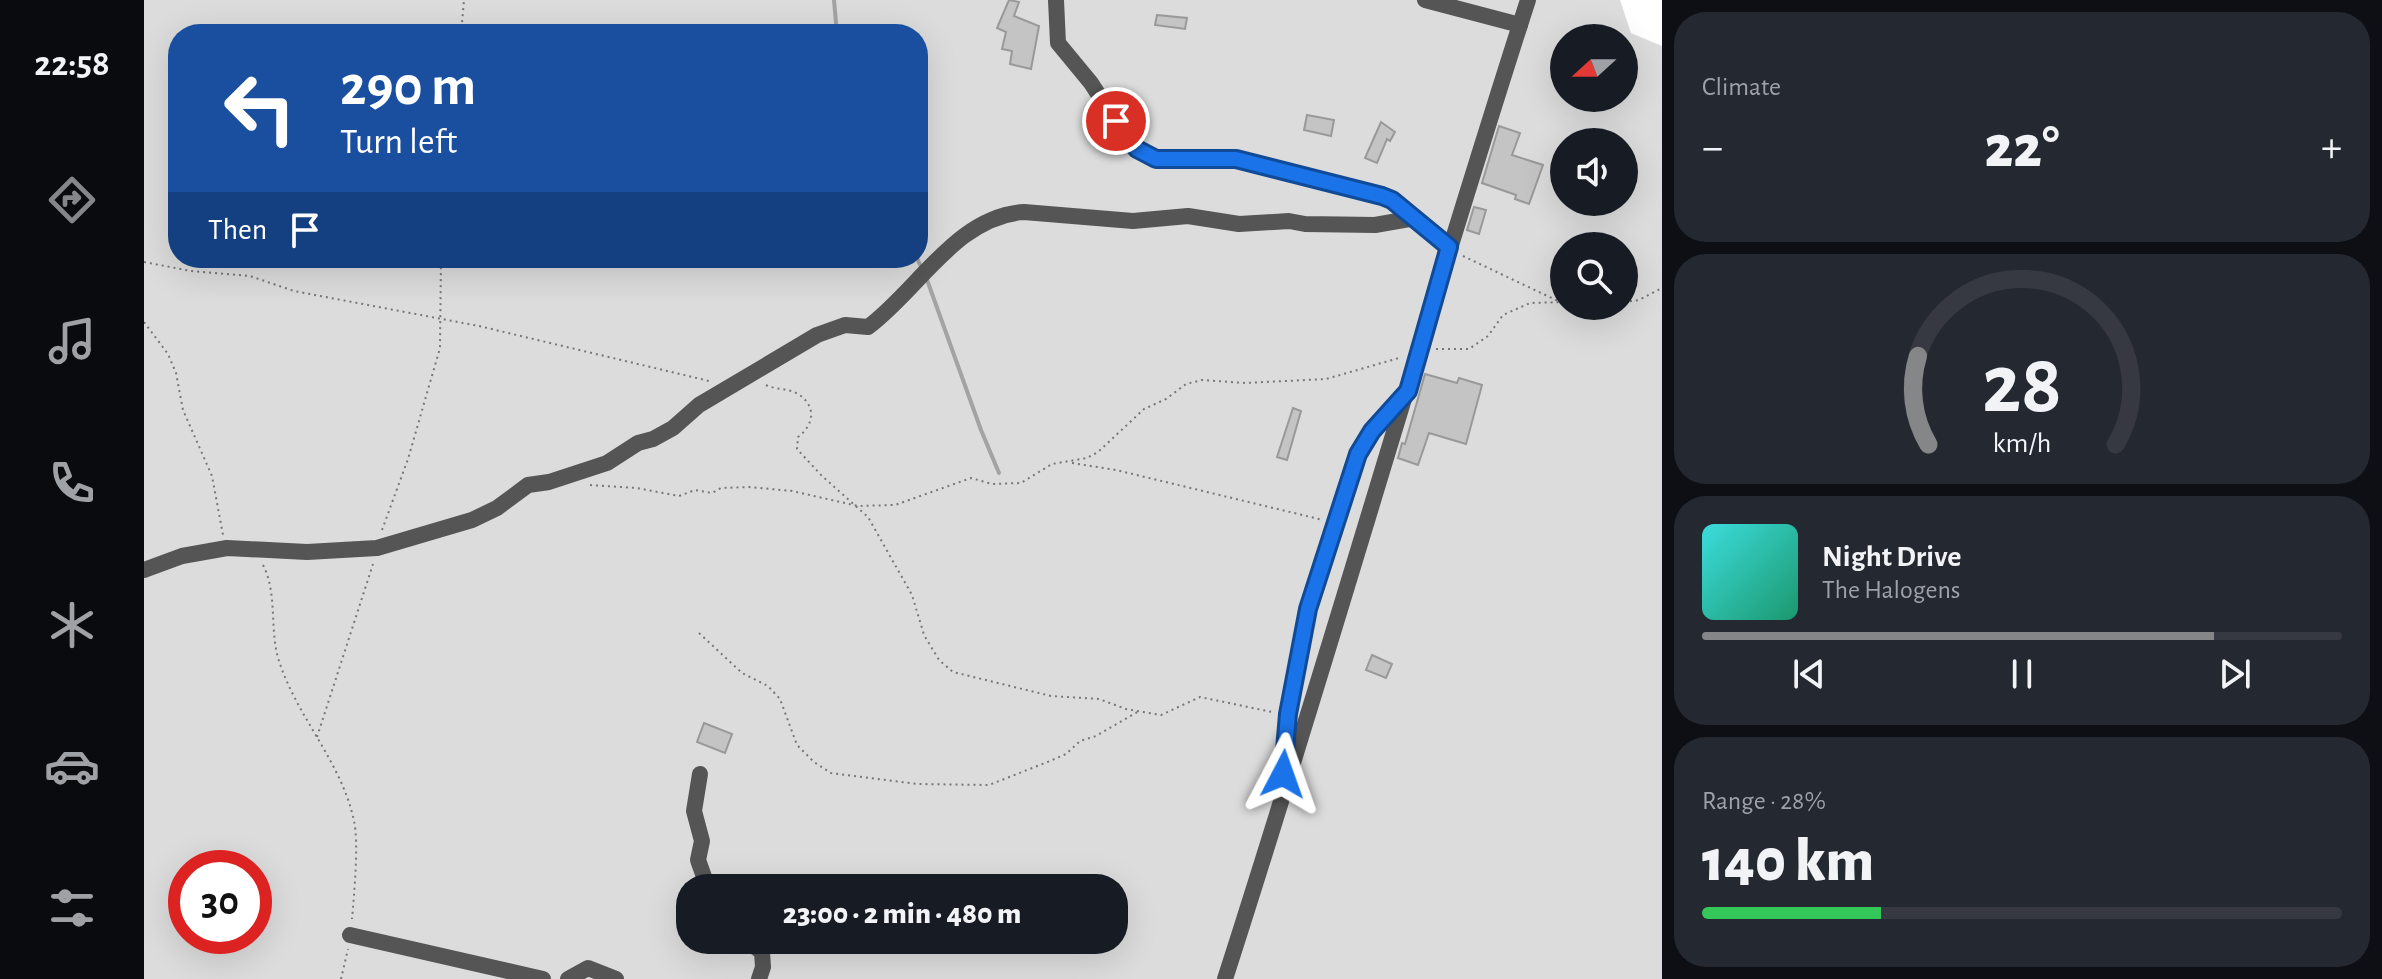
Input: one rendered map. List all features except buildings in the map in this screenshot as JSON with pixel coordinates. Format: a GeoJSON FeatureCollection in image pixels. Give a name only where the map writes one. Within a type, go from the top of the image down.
{"type":"FeatureCollection","features":[{"type":"Feature","properties":{"kind":"street"},"geometry":{"type":"LineString","coordinates":[[1056,0],[1058,43],[1091,83],[1128,140],[1145,154],[1164,159],[1236,159],[1382,196],[1415,218],[1449,247]]}},
{"type":"Feature","properties":{"kind":"street"},"geometry":{"type":"LineString","coordinates":[[1425,0],[1520,25]]}},
{"type":"Feature","properties":{"kind":"street"},"geometry":{"type":"LineString","coordinates":[[1225,979],[1408,391],[1449,247],[1528,0]]}},
{"type":"Feature","properties":{"kind":"street"},"geometry":{"type":"LineString","coordinates":[[144,570],[182,556],[227,548],[307,552],[377,548],[472,520],[497,508],[528,485],[607,463],[638,443],[663,433],[699,405],[748,374],[830,329],[845,325],[868,327],[908,292],[962,236],[981,223],[1017,212],[1133,221],[1188,216],[1239,224],[1289,221],[1375,225],[1415,218]]}},
{"type":"Feature","properties":{"kind":"street"},"geometry":{"type":"LineString","coordinates":[[1281,804],[1288,714],[1308,609],[1363,444],[1408,391]]}},
{"type":"Feature","properties":{"kind":"street"},"geometry":{"type":"LineString","coordinates":[[700,774],[694,811],[702,841],[698,860],[703,874]]}},
{"type":"Feature","properties":{"kind":"street"},"geometry":{"type":"LineString","coordinates":[[350,935],[543,979]]}},
{"type":"Feature","properties":{"kind":"street"},"geometry":{"type":"LineString","coordinates":[[759,979],[763,967],[762,954]]}},
{"type":"Feature","properties":{"kind":"street"},"geometry":{"type":"LineString","coordinates":[[568,979],[588,968],[616,979]]}},
{"type":"Feature","properties":{"kind":"path"},"geometry":{"type":"LineString","coordinates":[[462,24],[464,0]]}},
{"type":"Feature","properties":{"kind":"path"},"geometry":{"type":"LineString","coordinates":[[1449,247],[1470,261],[1550,297]]}},
{"type":"Feature","properties":{"kind":"path"},"geometry":{"type":"LineString","coordinates":[[144,262],[168,267]]}},
{"type":"Feature","properties":{"kind":"path"},"geometry":{"type":"LineString","coordinates":[[175,268],[250,276],[294,291],[442,319],[733,385]]}},
{"type":"Feature","properties":{"kind":"path"},"geometry":{"type":"LineString","coordinates":[[317,737],[433,376],[440,348],[441,268]]}},
{"type":"Feature","properties":{"kind":"path"},"geometry":{"type":"LineString","coordinates":[[1638,300],[1662,288]]}},
{"type":"Feature","properties":{"kind":"path"},"geometry":{"type":"LineString","coordinates":[[562,478],[585,485],[637,488],[679,496],[695,490],[712,493],[721,488],[792,491],[858,506],[895,505],[971,478],[992,484],[1021,483],[1045,467],[1098,452],[1144,409],[1166,399],[1186,384],[1202,380],[1245,383],[1326,379],[1362,367],[1381,365],[1420,349],[1469,349],[1488,336],[1503,315],[1530,303],[1550,302]]}},
{"type":"Feature","properties":{"kind":"path"},"geometry":{"type":"LineString","coordinates":[[144,322],[168,354],[176,373],[183,410],[212,476],[227,548]]}},
{"type":"Feature","properties":{"kind":"path"},"geometry":{"type":"LineString","coordinates":[[748,374],[776,390],[798,394],[806,402],[812,420],[810,428],[798,437],[797,449],[822,476],[858,506],[898,566],[919,614],[924,635],[935,654],[953,672],[1051,696],[1099,699],[1166,715],[1200,697],[1288,714]]}},
{"type":"Feature","properties":{"kind":"path"},"geometry":{"type":"LineString","coordinates":[[1068,462],[1116,470],[1336,523]]}},
{"type":"Feature","properties":{"kind":"path"},"geometry":{"type":"LineString","coordinates":[[253,551],[271,585],[278,659],[296,701],[346,795],[355,824],[350,935],[341,979]]}},
{"type":"Feature","properties":{"kind":"path"},"geometry":{"type":"LineString","coordinates":[[699,633],[742,673],[768,686],[780,699],[797,745],[831,773],[918,784],[989,785],[1066,754],[1080,741],[1096,736],[1139,711]]}},
{"type":"Feature","properties":{"kind":"shaded area"},"geometry":{"type":"Polygon","coordinates":[[[144,0],[1620,0],[1628,24],[1550,24],[1550,112],[1638,112],[1638,36],[1662,46],[1662,979],[144,979],[144,0]]]}},
{"type":"Feature","properties":{"kind":"waterway"},"geometry":{"type":"LineString","coordinates":[[834,0],[836,24]]}},
{"type":"Feature","properties":{"kind":"waterway"},"geometry":{"type":"LineString","coordinates":[[926,277],[999,473]]}},
{"type":"Feature","properties":{"kind":"route"},"geometry":{"type":"LineString","coordinates":[[1116,121],[1137,149],[1156,159],[1236,159],[1382,196],[1392,200],[1449,247],[1408,391],[1372,431],[1358,454],[1308,609],[1288,714],[1283,774]]}}]}
